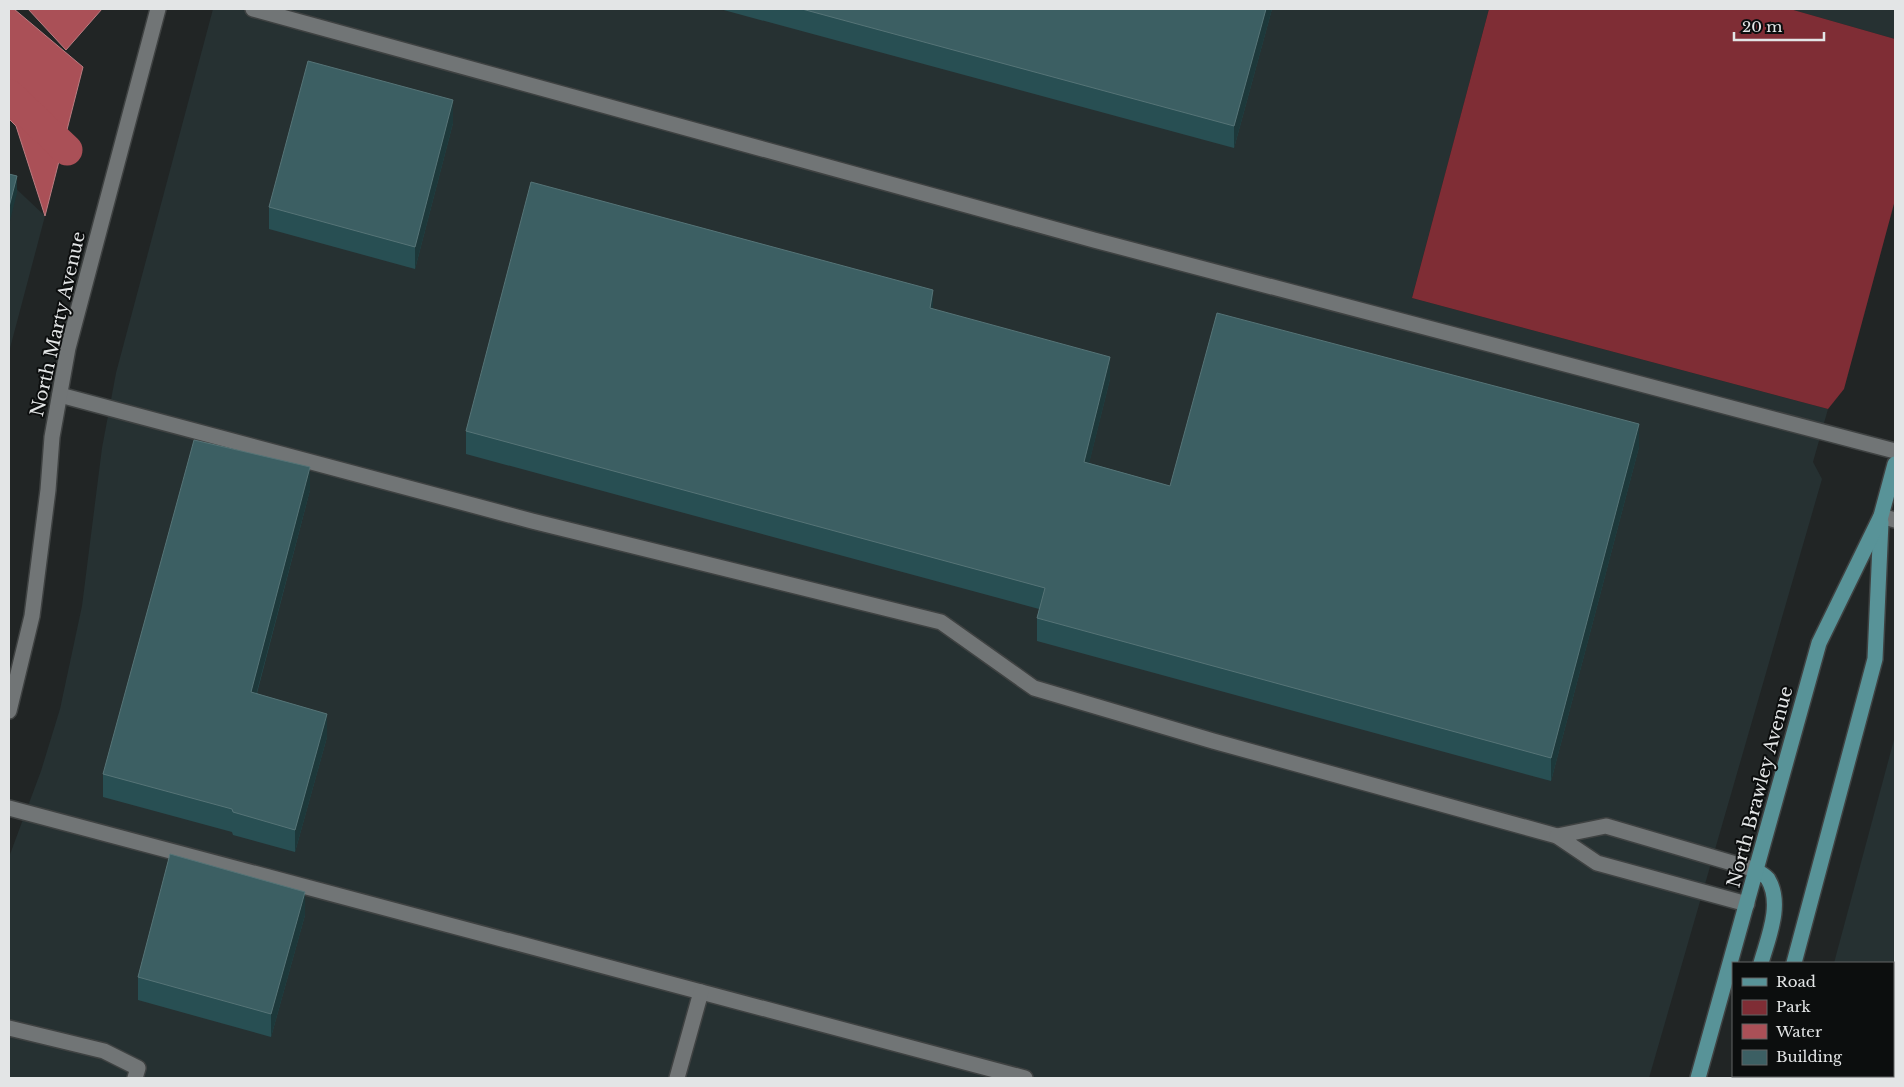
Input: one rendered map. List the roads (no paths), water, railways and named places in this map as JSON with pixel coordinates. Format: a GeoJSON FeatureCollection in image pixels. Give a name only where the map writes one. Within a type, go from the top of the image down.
{"type":"FeatureCollection","features":[{"type":"Feature","properties":{"kind":"main road","name":"North Brawley Avenue"},"geometry":{"type":"LineString","coordinates":[[1794,962],[1875,658],[1895,464]]}},
{"type":"Feature","properties":{"kind":"main road","name":"North Brawley Avenue"},"geometry":{"type":"LineString","coordinates":[[1698,1078],[1819,643],[1888,518]]}},
{"type":"Feature","properties":{"kind":"main road"},"geometry":{"type":"LineString","coordinates":[[1756,870],[1768,878],[1773,893],[1774,912],[1761,962]]}},
{"type":"Feature","properties":{"kind":"street","name":"North Marty Avenue"},"geometry":{"type":"LineString","coordinates":[[10,705],[32,616],[60,395],[68,348],[158,9]]}},
{"type":"Feature","properties":{"kind":"street"},"geometry":{"type":"LineString","coordinates":[[253,9],[1094,240],[1895,451]]}},
{"type":"Feature","properties":{"kind":"street"},"geometry":{"type":"LineString","coordinates":[[60,395],[532,521],[941,622],[1034,688],[1557,836],[1597,863],[1747,904]]}},
{"type":"Feature","properties":{"kind":"street"},"geometry":{"type":"LineString","coordinates":[[9,808],[1025,1078]]}},
{"type":"Feature","properties":{"kind":"street"},"geometry":{"type":"LineString","coordinates":[[1557,836],[1606,826],[1756,870]]}},
{"type":"Feature","properties":{"kind":"street"},"geometry":{"type":"LineString","coordinates":[[677,1078],[701,992]]}},
{"type":"Feature","properties":{"kind":"street"},"geometry":{"type":"LineString","coordinates":[[9,1029],[104,1051],[138,1068],[135,1078]]}},
{"type":"Feature","properties":{"kind":"water"},"geometry":{"type":"Polygon","coordinates":[[[9,9],[14,9],[83,67],[45,216],[16,126],[9,119],[9,9]]]}},
{"type":"Feature","properties":{"kind":"water"},"geometry":{"type":"Polygon","coordinates":[[[28,9],[102,9],[66,50],[28,9]]]}},
{"type":"Feature","properties":{"kind":"waterway"},"geometry":{"type":"LineString","coordinates":[[9,95],[67,150]]}}]}
